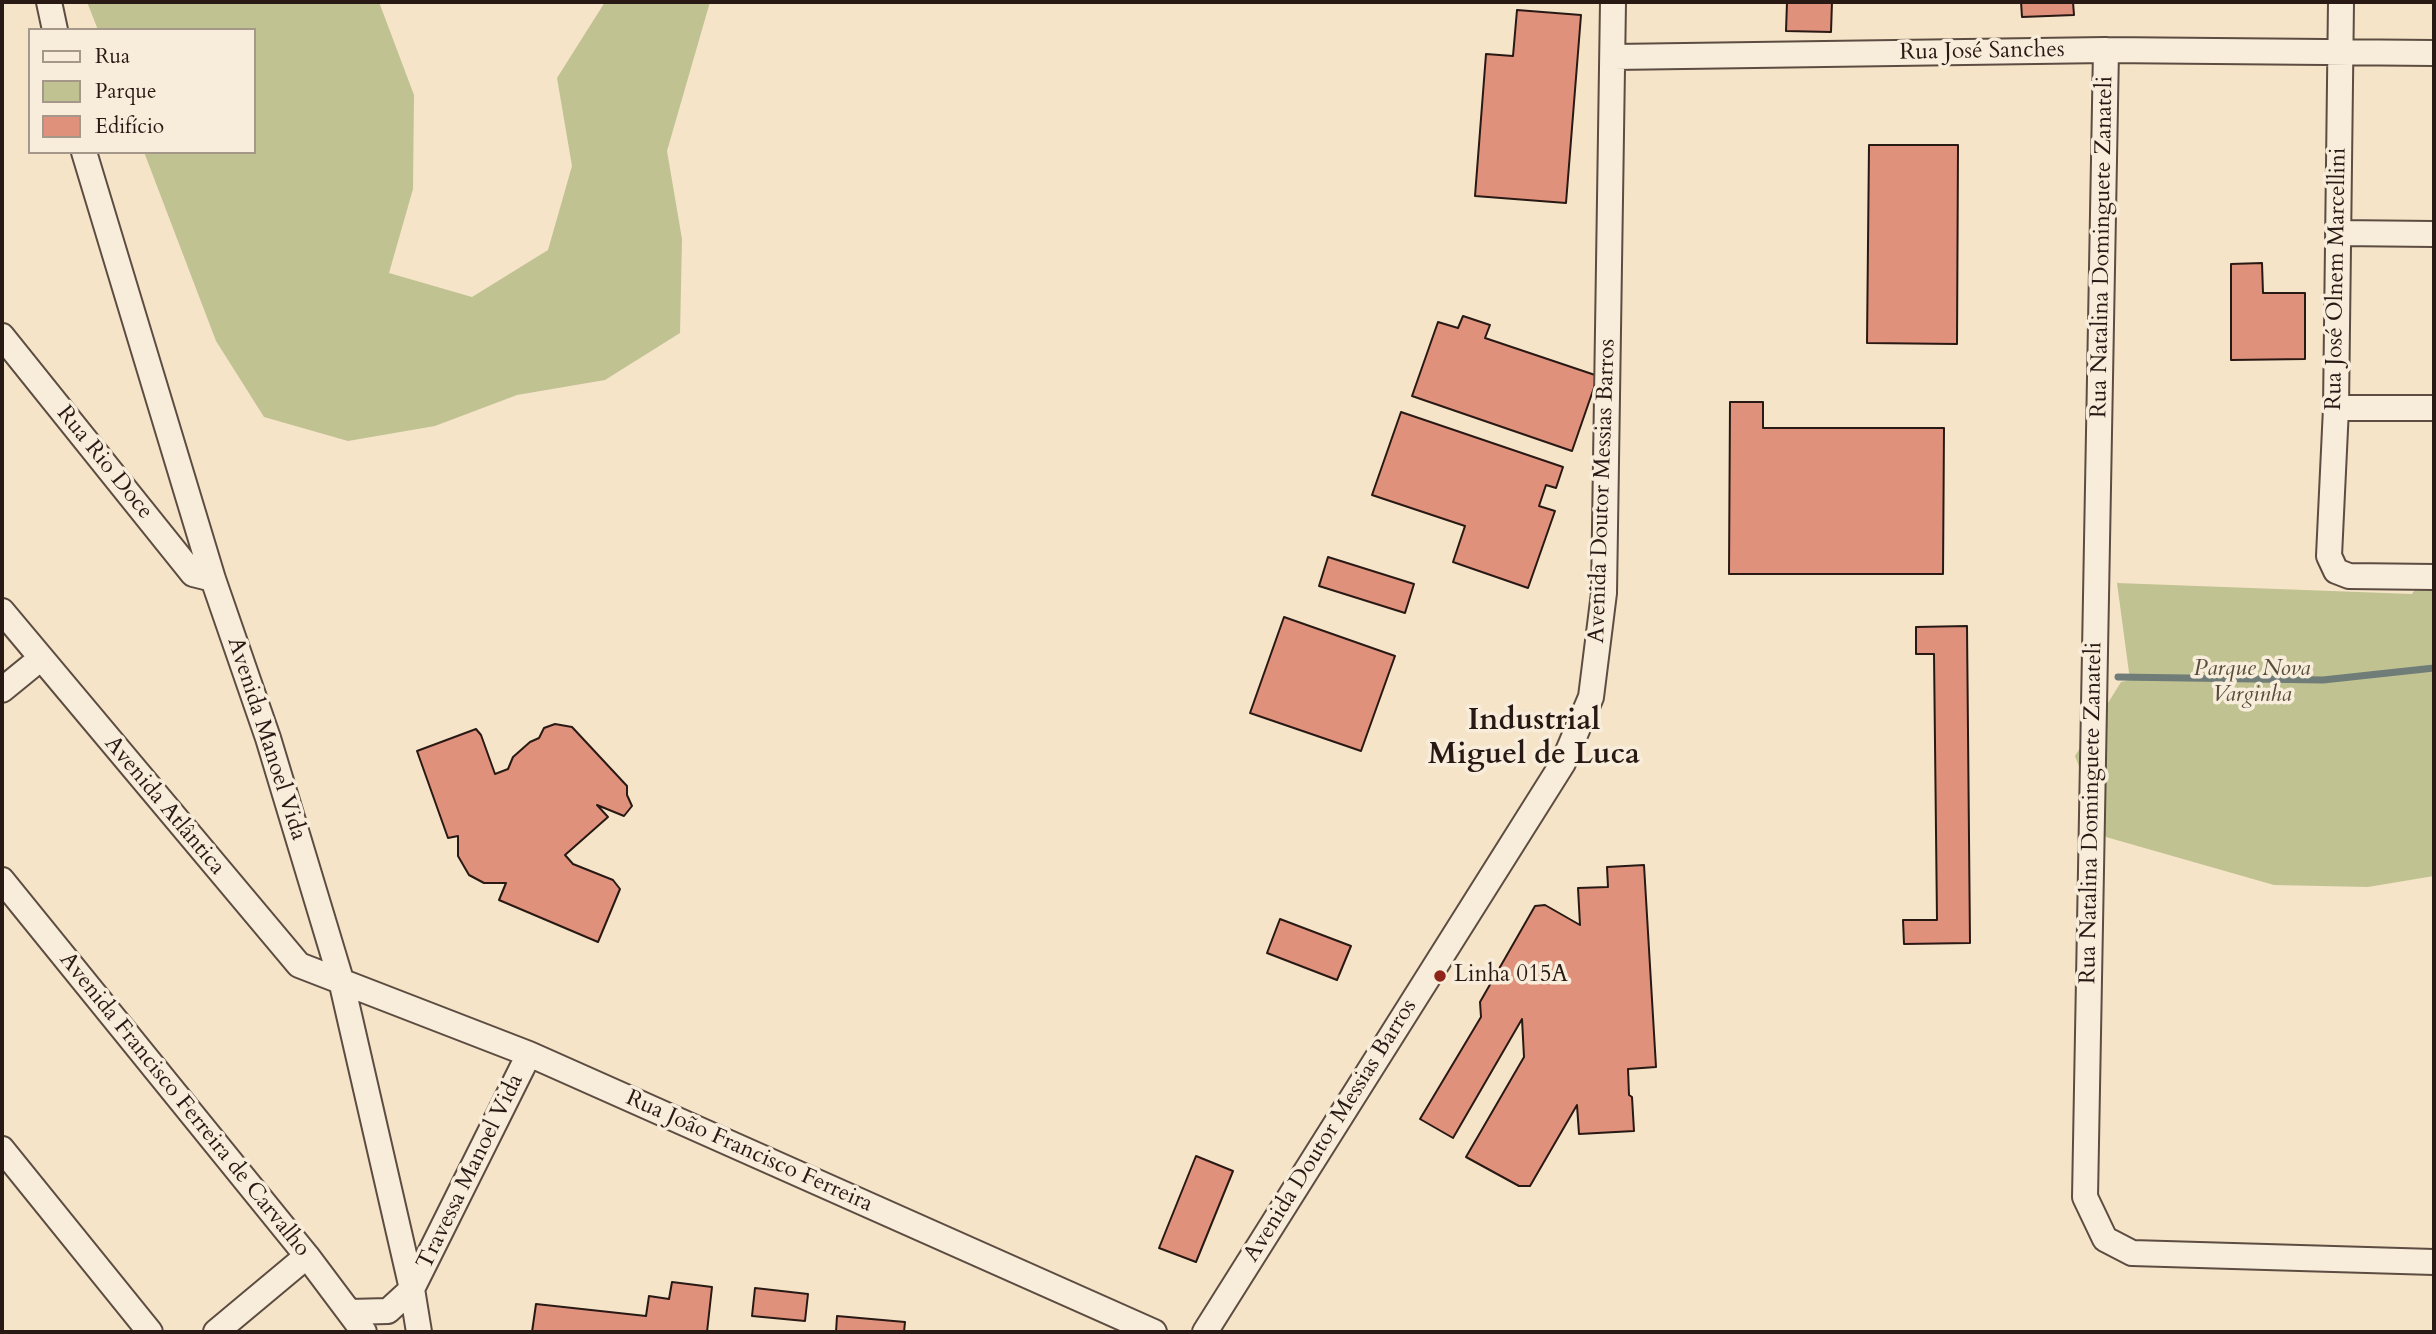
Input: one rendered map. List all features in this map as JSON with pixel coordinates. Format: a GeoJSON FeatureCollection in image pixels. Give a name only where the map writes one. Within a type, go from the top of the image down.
{"type":"FeatureCollection","features":[{"type":"Feature","properties":{"kind":"street"},"geometry":{"type":"LineString","coordinates":[[49,2],[55,28]]}},
{"type":"Feature","properties":{"kind":"street","name":"Avenida Doutor Messias Barros"},"geometry":{"type":"LineString","coordinates":[[1205,1332],[1563,763],[1591,696],[1604,593],[1613,2]]}},
{"type":"Feature","properties":{"kind":"street","name":"Rua José Olnem Marcellini"},"geometry":{"type":"LineString","coordinates":[[2341,2],[2336,408],[2329,556],[2336,572],[2349,576],[2434,577]]}},
{"type":"Feature","properties":{"kind":"street","name":"Rua José Sanches"},"geometry":{"type":"LineString","coordinates":[[1614,57],[2106,50],[2434,52]]}},
{"type":"Feature","properties":{"kind":"street","name":"Rua Natalina Dominguete Zanateli"},"geometry":{"type":"LineString","coordinates":[[2106,50],[2085,1197],[2105,1239],[2132,1253],[2434,1262]]}},
{"type":"Feature","properties":{"kind":"street","name":"Avenida Manoel Vida"},"geometry":{"type":"LineString","coordinates":[[85,154],[213,579],[268,738],[341,980],[412,1289],[419,1332]]}},
{"type":"Feature","properties":{"kind":"street"},"geometry":{"type":"LineString","coordinates":[[2338,233],[2434,234]]}},
{"type":"Feature","properties":{"kind":"street","name":"Rua Rio Doce"},"geometry":{"type":"LineString","coordinates":[[2,336],[193,574],[213,579]]}},
{"type":"Feature","properties":{"kind":"street"},"geometry":{"type":"LineString","coordinates":[[2336,408],[2434,408]]}},
{"type":"Feature","properties":{"kind":"street","name":"Avenida Atlântica"},"geometry":{"type":"LineString","coordinates":[[2,611],[299,965],[341,980]]}},
{"type":"Feature","properties":{"kind":"street"},"geometry":{"type":"LineString","coordinates":[[2,690],[40,659]]}},
{"type":"Feature","properties":{"kind":"street","name":"Avenida Francisco Ferreira de Carvalho"},"geometry":{"type":"LineString","coordinates":[[2,880],[307,1256],[364,1332]]}},
{"type":"Feature","properties":{"kind":"street","name":"Rua João Francisco Ferreira"},"geometry":{"type":"LineString","coordinates":[[341,980],[529,1054],[1154,1332]]}},
{"type":"Feature","properties":{"kind":"street","name":"Travessa Manoel Vida"},"geometry":{"type":"LineString","coordinates":[[412,1289],[529,1054]]}},
{"type":"Feature","properties":{"kind":"street"},"geometry":{"type":"LineString","coordinates":[[2,1149],[150,1332]]}},
{"type":"Feature","properties":{"kind":"street"},"geometry":{"type":"LineString","coordinates":[[216,1332],[307,1256]]}},
{"type":"Feature","properties":{"kind":"street"},"geometry":{"type":"LineString","coordinates":[[349,1312],[388,1311],[412,1289]]}},
{"type":"Feature","properties":{"kind":"green space"},"geometry":{"type":"Polygon","coordinates":[[[87,2],[379,2],[414,95],[413,189],[389,273],[472,297],[548,250],[572,166],[557,78],[605,2],[710,2],[667,151],[682,239],[680,333],[605,380],[517,395],[435,426],[348,441],[264,417],[216,341],[145,154],[256,154],[256,28],[97,28],[87,2]]]}},
{"type":"Feature","properties":{"kind":"green space","name":"Parque Nova Varginha"},"geometry":{"type":"Polygon","coordinates":[[[2117,583],[2412,594],[2419,583],[2434,584],[2434,876],[2368,887],[2274,885],[2106,837],[2075,756],[2121,682],[2130,680],[2117,583]]]}},
{"type":"Feature","properties":{"kind":"building"},"geometry":{"type":"Polygon","coordinates":[[[1787,2],[1832,2],[1831,32],[1786,31],[1787,2]]]}},
{"type":"Feature","properties":{"kind":"building"},"geometry":{"type":"Polygon","coordinates":[[[2021,2],[2073,2],[2074,15],[2022,17],[2021,2]]]}},
{"type":"Feature","properties":{"kind":"building"},"geometry":{"type":"Polygon","coordinates":[[[1517,10],[1581,15],[1566,203],[1475,196],[1486,54],[1513,56],[1517,10]]]}},
{"type":"Feature","properties":{"kind":"building"},"geometry":{"type":"Polygon","coordinates":[[[1869,145],[1958,145],[1957,344],[1867,343],[1869,145]]]}},
{"type":"Feature","properties":{"kind":"building"},"geometry":{"type":"Polygon","coordinates":[[[2262,263],[2263,293],[2305,293],[2305,359],[2231,360],[2231,264],[2262,263]]]}},
{"type":"Feature","properties":{"kind":"building"},"geometry":{"type":"Polygon","coordinates":[[[1463,316],[1490,325],[1485,338],[1598,376],[1572,451],[1412,396],[1438,322],[1458,328],[1463,316]]]}},
{"type":"Feature","properties":{"kind":"building"},"geometry":{"type":"Polygon","coordinates":[[[1730,402],[1763,402],[1763,428],[1944,428],[1943,574],[1729,574],[1730,402]]]}},
{"type":"Feature","properties":{"kind":"building"},"geometry":{"type":"Polygon","coordinates":[[[1401,412],[1563,467],[1556,488],[1546,485],[1539,506],[1555,511],[1528,588],[1453,562],[1465,526],[1372,495],[1401,412]]]}},
{"type":"Feature","properties":{"kind":"building"},"geometry":{"type":"Polygon","coordinates":[[[1328,557],[1414,584],[1405,613],[1319,586],[1328,557]]]}},
{"type":"Feature","properties":{"kind":"building"},"geometry":{"type":"Polygon","coordinates":[[[1284,617],[1395,656],[1361,751],[1250,713],[1284,617]]]}},
{"type":"Feature","properties":{"kind":"building"},"geometry":{"type":"Polygon","coordinates":[[[1967,626],[1970,943],[1904,944],[1903,920],[1937,920],[1934,654],[1916,654],[1916,627],[1967,626]]]}},
{"type":"Feature","properties":{"kind":"building"},"geometry":{"type":"Polygon","coordinates":[[[555,724],[572,727],[627,786],[627,795],[632,806],[624,816],[597,805],[608,817],[565,855],[573,864],[613,880],[620,889],[598,942],[499,900],[506,883],[484,883],[469,875],[458,856],[458,836],[448,838],[417,751],[476,729],[481,735],[495,774],[508,769],[513,757],[539,738],[544,728],[555,724]]]}},
{"type":"Feature","properties":{"kind":"building"},"geometry":{"type":"Polygon","coordinates":[[[1644,865],[1656,1067],[1628,1069],[1634,1131],[1579,1134],[1577,1105],[1530,1186],[1519,1186],[1466,1157],[1524,1057],[1522,1019],[1453,1138],[1420,1119],[1481,1017],[1480,1002],[1535,906],[1545,905],[1580,925],[1578,888],[1608,887],[1607,867],[1644,865]]]}},
{"type":"Feature","properties":{"kind":"building"},"geometry":{"type":"Polygon","coordinates":[[[1280,919],[1351,946],[1337,980],[1267,953],[1280,919]]]}},
{"type":"Feature","properties":{"kind":"building"},"geometry":{"type":"Polygon","coordinates":[[[1196,1156],[1233,1171],[1196,1262],[1159,1248],[1196,1156]]]}},
{"type":"Feature","properties":{"kind":"building"},"geometry":{"type":"Polygon","coordinates":[[[672,1282],[712,1287],[707,1332],[532,1332],[536,1304],[646,1316],[649,1296],[669,1299],[672,1282]]]}},
{"type":"Feature","properties":{"kind":"building"},"geometry":{"type":"Polygon","coordinates":[[[755,1288],[808,1294],[805,1321],[752,1316],[755,1288]]]}},
{"type":"Feature","properties":{"kind":"building"},"geometry":{"type":"Polygon","coordinates":[[[837,1316],[905,1322],[904,1332],[836,1332],[837,1316]]]}},
{"type":"Feature","properties":{"kind":"waterway"},"geometry":{"type":"LineString","coordinates":[[2118,677],[2323,680],[2434,668]]}},
{"type":"Feature","properties":{"kind":"place","name":"Linha 015A"},"geometry":{"type":"Point","coordinates":[1440,976]}},
{"type":"Feature","properties":{"kind":"district","name":"Industrial Miguel de Luca"},"geometry":{"type":"Point","coordinates":[1534,739]}}]}
